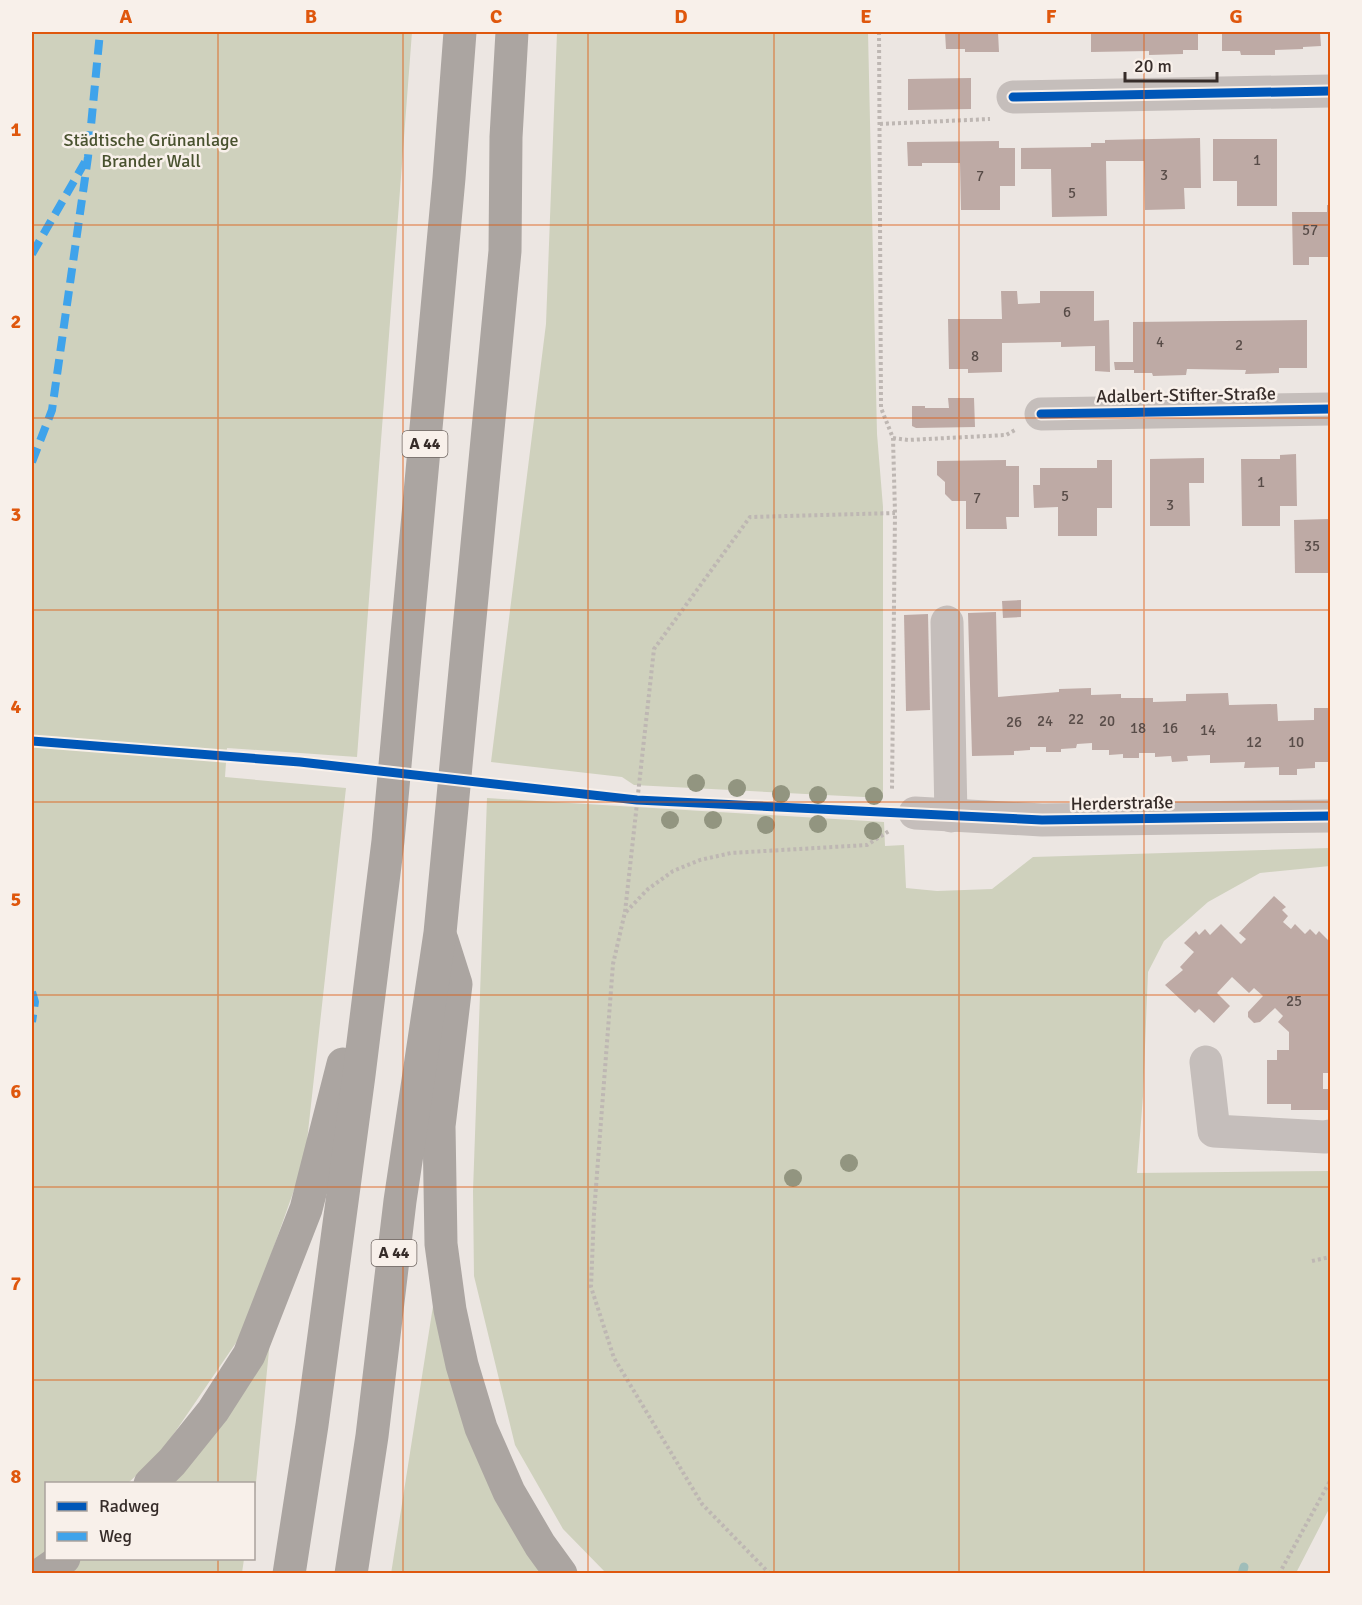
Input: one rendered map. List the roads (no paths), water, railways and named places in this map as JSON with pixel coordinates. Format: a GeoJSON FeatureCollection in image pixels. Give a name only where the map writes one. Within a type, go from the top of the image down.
{"type":"FeatureCollection","features":[{"type":"Feature","properties":{"kind":"highway","name":"A 44"},"geometry":{"type":"LineString","coordinates":[[289,1574],[360,1075],[388,841],[449,178],[460,32]]}},
{"type":"Feature","properties":{"kind":"highway","name":"A 44"},"geometry":{"type":"LineString","coordinates":[[351,1574],[372,1436],[400,1201],[440,933],[505,251],[506,136],[513,32]]}},
{"type":"Feature","properties":{"kind":"highway"},"geometry":{"type":"LineString","coordinates":[[440,933],[456,984],[440,1126],[441,1244],[450,1310],[462,1365],[481,1428],[509,1492],[540,1545],[561,1574]]}},
{"type":"Feature","properties":{"kind":"highway"},"geometry":{"type":"LineString","coordinates":[[152,1482],[172,1462],[213,1411],[249,1355],[306,1209],[375,941]]}},
{"type":"Feature","properties":{"kind":"highway"},"geometry":{"type":"LineString","coordinates":[[41,1574],[61,1560]]}},
{"type":"Feature","properties":{"kind":"street"},"geometry":{"type":"LineString","coordinates":[[1013,97],[1330,91]]}},
{"type":"Feature","properties":{"kind":"street","name":"Adalbert-Stifter-Straße"},"geometry":{"type":"LineString","coordinates":[[1041,414],[1330,409]]}},
{"type":"Feature","properties":{"kind":"street"},"geometry":{"type":"LineString","coordinates":[[947,622],[951,816]]}},
{"type":"Feature","properties":{"kind":"street","name":"Herderstraße"},"geometry":{"type":"LineString","coordinates":[[903,807],[951,816],[1042,820],[1330,816]]}},
{"type":"Feature","properties":{"kind":"street"},"geometry":{"type":"LineString","coordinates":[[1206,1062],[1214,1131],[1330,1136]]}},
{"type":"Feature","properties":{"kind":"waterway"},"geometry":{"type":"LineString","coordinates":[[1242,1574],[1244,1567]]}},
{"type":"Feature","properties":{"kind":"park label","name":"Städtische Grünanlage Brander Wall"},"geometry":{"type":"Point","coordinates":[151,150]}}]}
